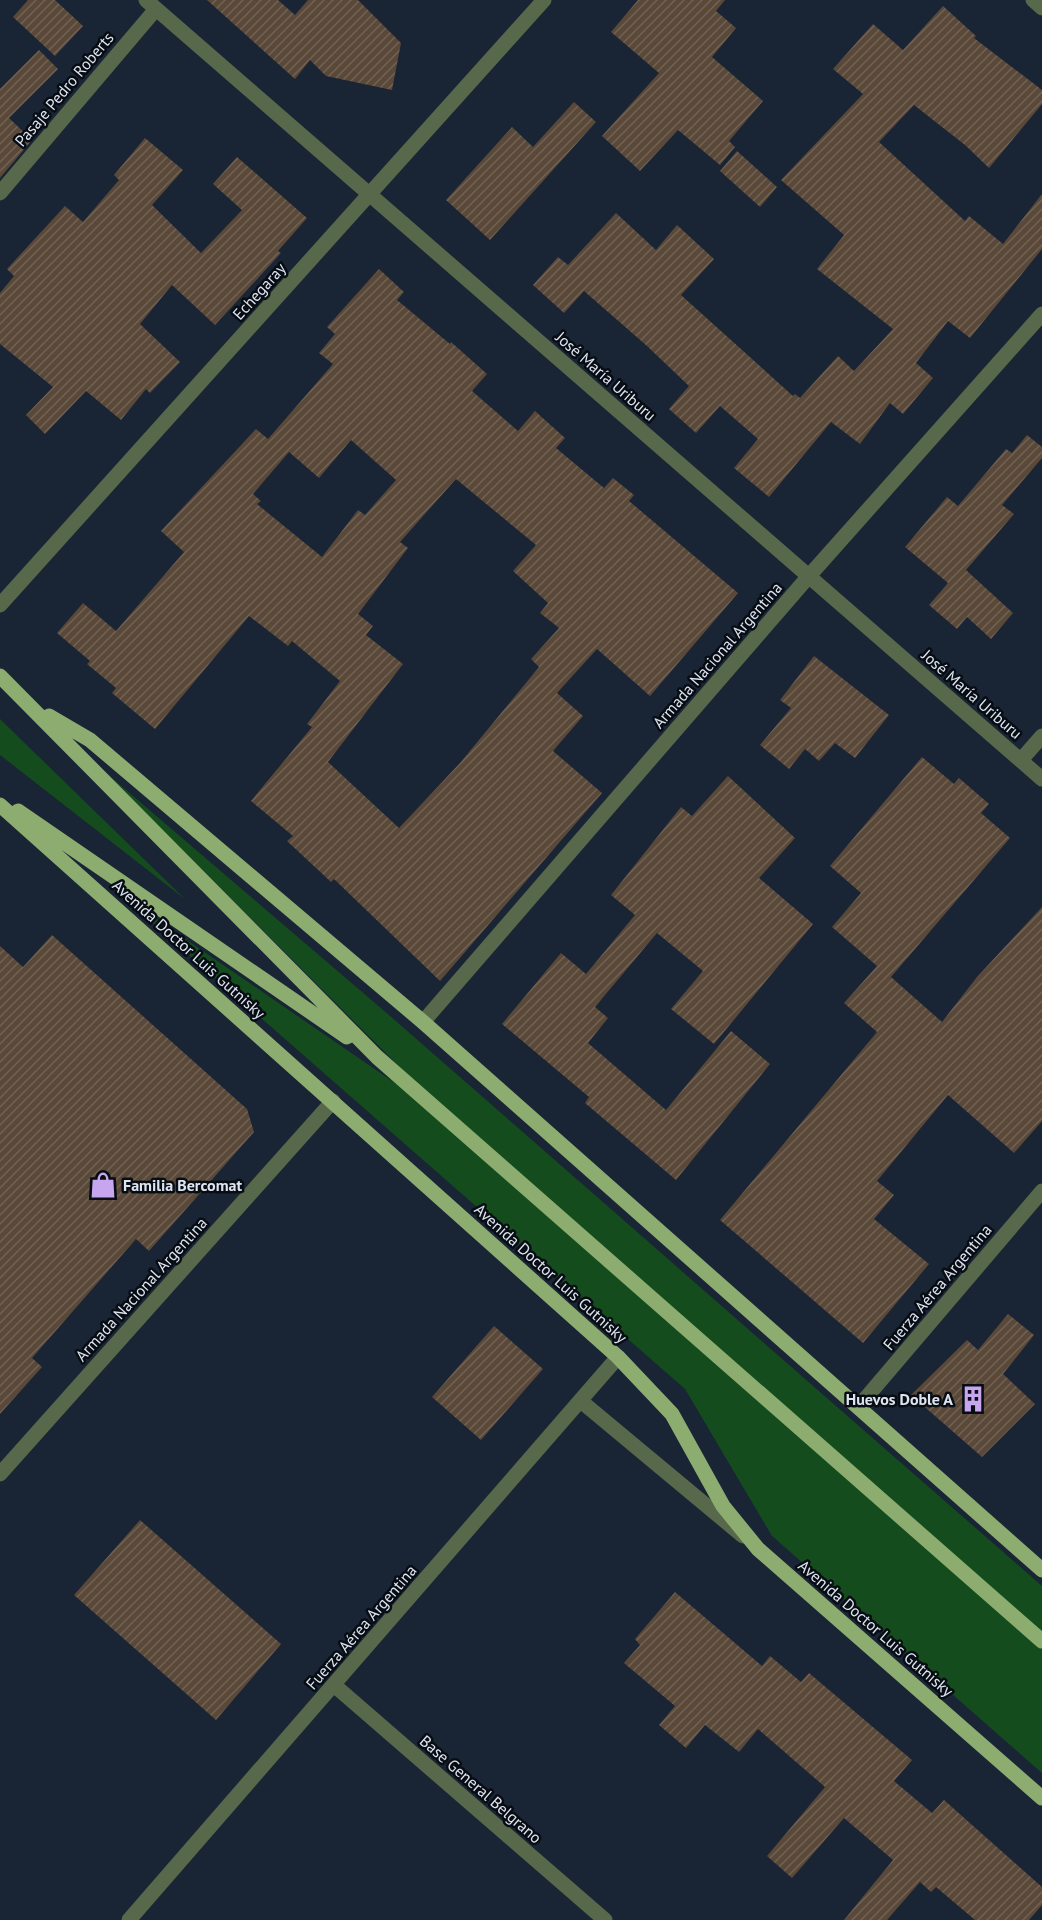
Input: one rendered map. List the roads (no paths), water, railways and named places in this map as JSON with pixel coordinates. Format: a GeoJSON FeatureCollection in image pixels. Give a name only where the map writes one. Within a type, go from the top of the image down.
{"type":"FeatureCollection","features":[{"type":"Feature","properties":{"kind":"main road","name":"Avenida Doctor Luis Gutnisky"},"geometry":{"type":"LineString","coordinates":[[0,676],[377,1057],[1042,1641]]}},
{"type":"Feature","properties":{"kind":"main road","name":"Avenida Doctor Luis Gutnisky"},"geometry":{"type":"LineString","coordinates":[[28,704],[90,740],[423,1022],[1042,1570]]}},
{"type":"Feature","properties":{"kind":"main road","name":"Avenida Doctor Luis Gutnisky"},"geometry":{"type":"LineString","coordinates":[[0,798],[377,1057]]}},
{"type":"Feature","properties":{"kind":"main road","name":"Avenida Doctor Luis Gutnisky"},"geometry":{"type":"LineString","coordinates":[[0,805],[618,1357],[672,1414],[723,1506],[758,1549],[1042,1798]]}},
{"type":"Feature","properties":{"kind":"street","name":"Echegaray"},"geometry":{"type":"LineString","coordinates":[[0,605],[544,0]]}},
{"type":"Feature","properties":{"kind":"street"},"geometry":{"type":"LineString","coordinates":[[1033,0],[1042,8]]}},
{"type":"Feature","properties":{"kind":"street","name":"José María Uriburu"},"geometry":{"type":"LineString","coordinates":[[151,5],[1042,778]]}},
{"type":"Feature","properties":{"kind":"street","name":"Pasaje Pedro Roberts"},"geometry":{"type":"LineString","coordinates":[[0,192],[151,5]]}},
{"type":"Feature","properties":{"kind":"street","name":"Armada Nacional Argentina"},"geometry":{"type":"LineString","coordinates":[[423,1022],[809,576],[1042,314]]}},
{"type":"Feature","properties":{"kind":"street"},"geometry":{"type":"LineString","coordinates":[[1021,760],[1042,736]]}},
{"type":"Feature","properties":{"kind":"street","name":"Armada Nacional Argentina"},"geometry":{"type":"LineString","coordinates":[[0,1474],[333,1101]]}},
{"type":"Feature","properties":{"kind":"street","name":"Fuerza Aérea Argentina"},"geometry":{"type":"LineString","coordinates":[[859,1406],[1042,1191]]}},
{"type":"Feature","properties":{"kind":"street","name":"Fuerza Aérea Argentina"},"geometry":{"type":"LineString","coordinates":[[129,1920],[582,1402],[618,1357]]}},
{"type":"Feature","properties":{"kind":"street"},"geometry":{"type":"LineString","coordinates":[[582,1402],[758,1549]]}},
{"type":"Feature","properties":{"kind":"street","name":"Base General Belgrano"},"geometry":{"type":"LineString","coordinates":[[334,1686],[605,1920]]}},
{"type":"Feature","properties":{"kind":"place","name":"Familia Bercomat"},"geometry":{"type":"Point","coordinates":[103,1185]}},
{"type":"Feature","properties":{"kind":"place","name":"Huevos Doble A"},"geometry":{"type":"Point","coordinates":[973,1399]}}]}
